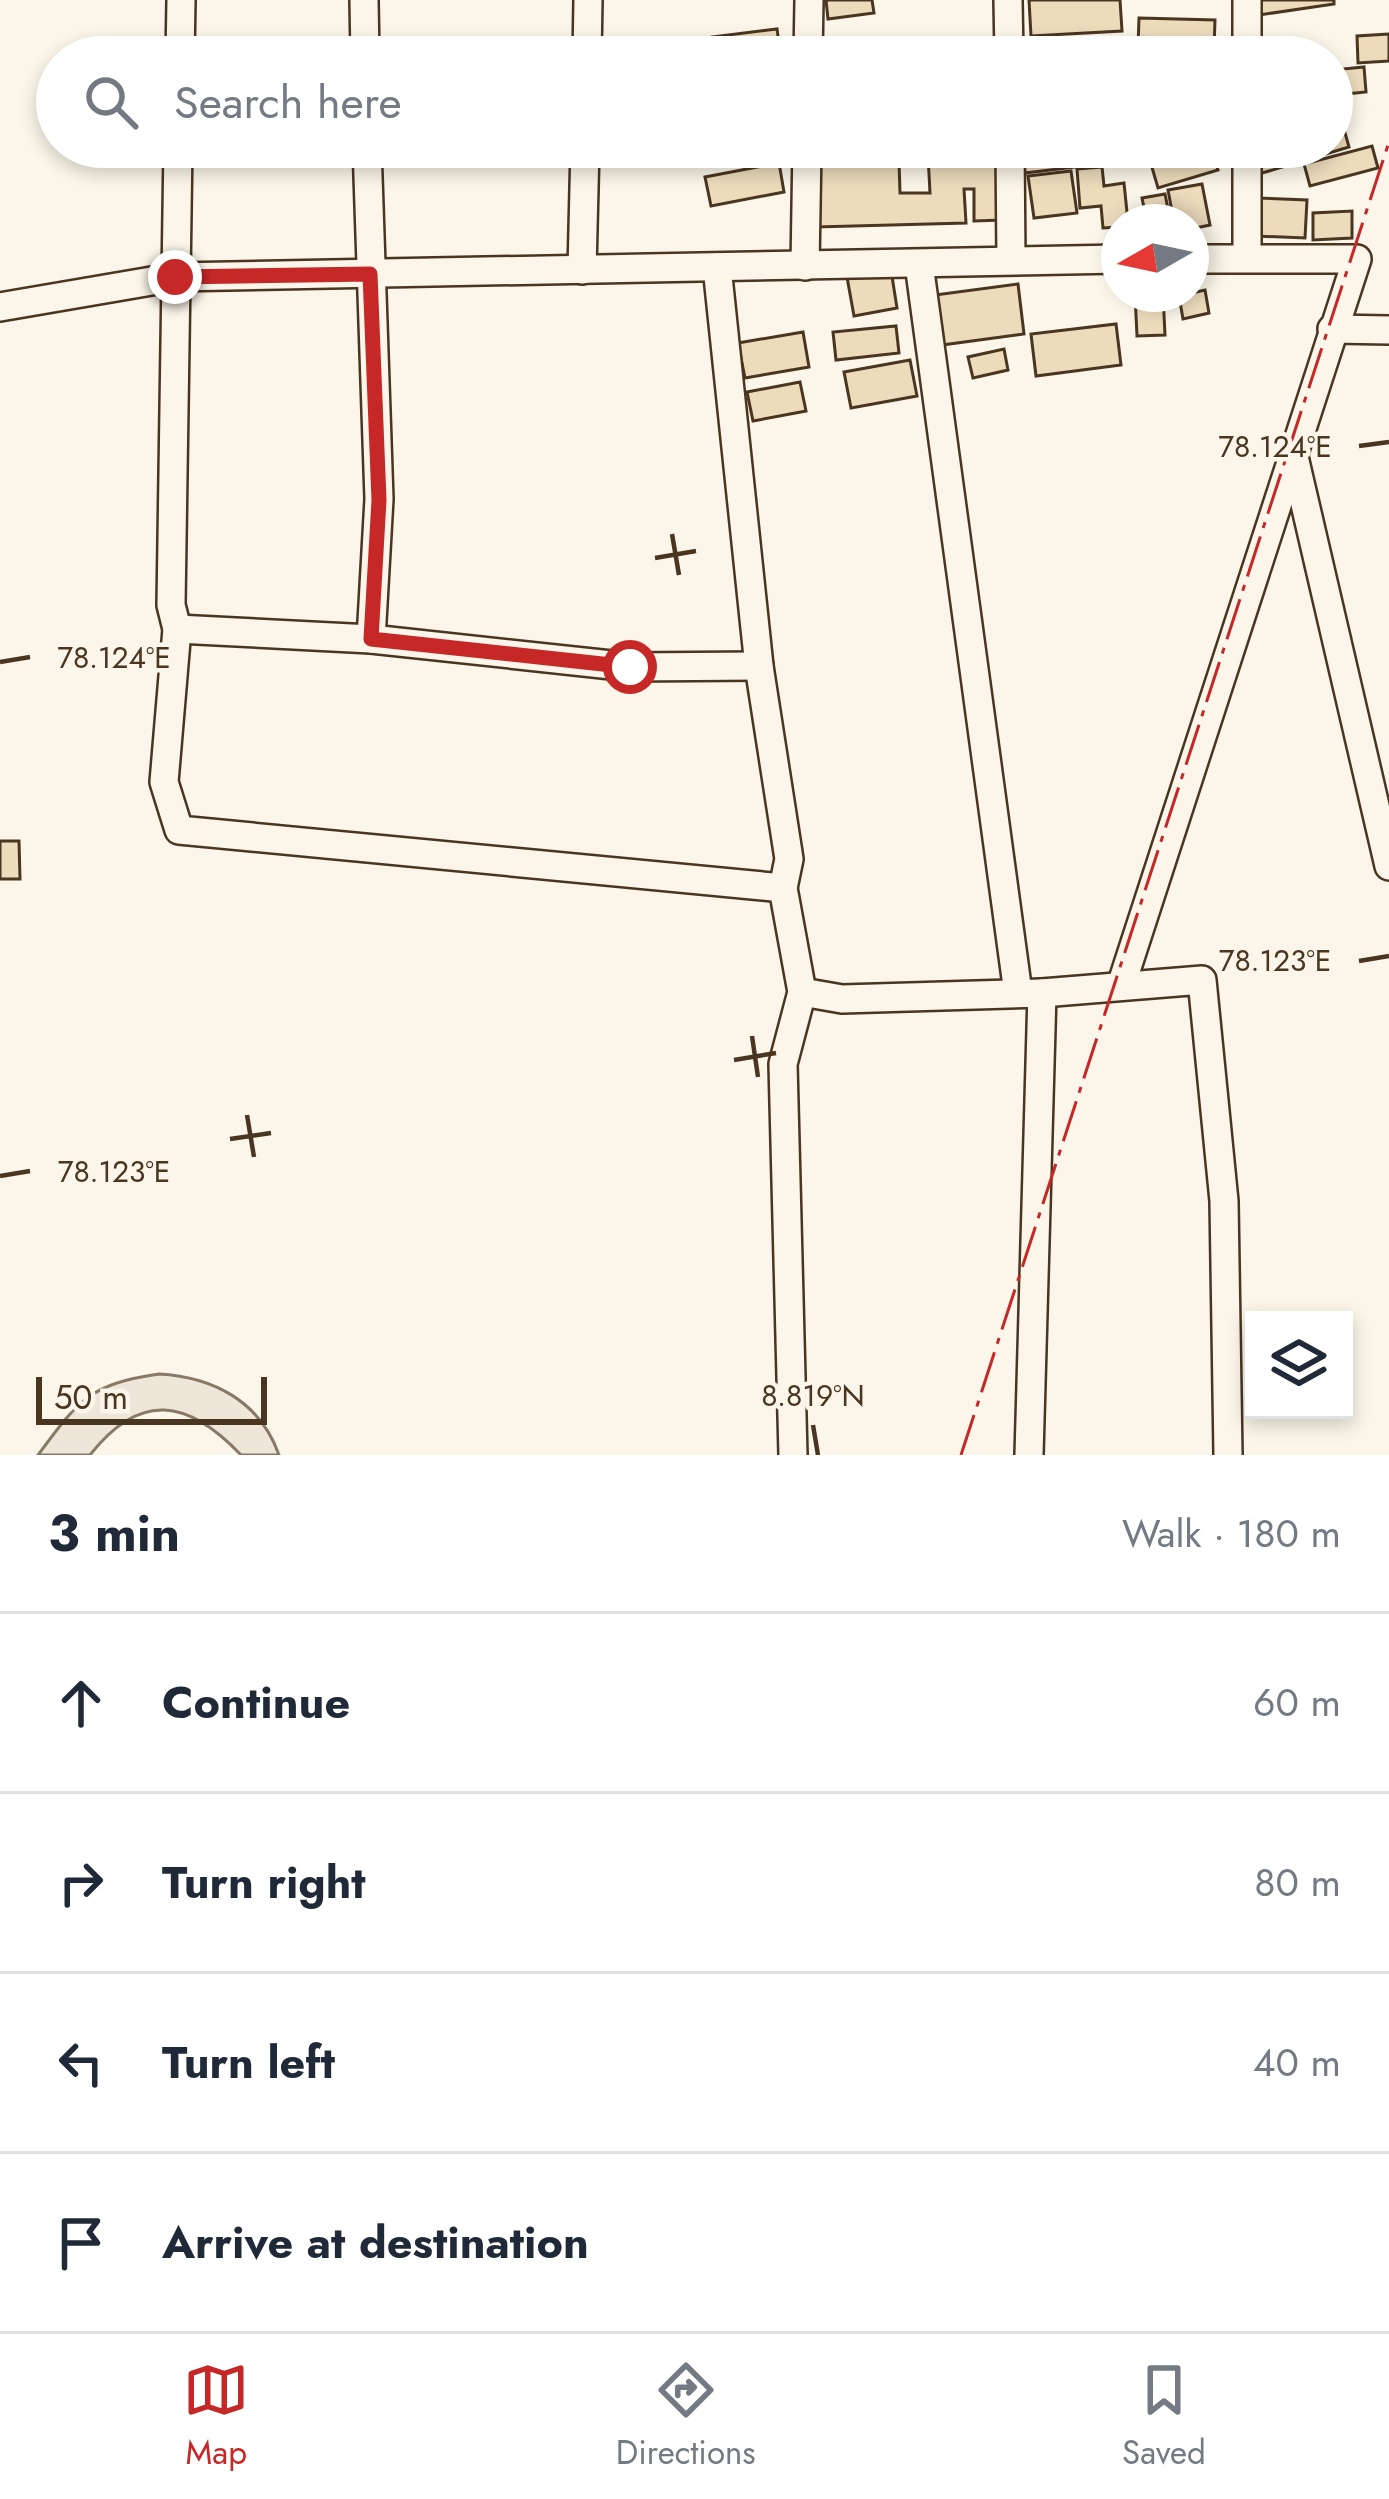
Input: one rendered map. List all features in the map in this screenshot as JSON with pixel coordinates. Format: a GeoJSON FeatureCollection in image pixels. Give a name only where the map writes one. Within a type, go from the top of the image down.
{"type":"FeatureCollection","features":[{"type":"Feature","properties":{"kind":"street"},"geometry":{"type":"LineString","coordinates":[[180,36],[181,0]]}},
{"type":"Feature","properties":{"kind":"street"},"geometry":{"type":"LineString","coordinates":[[364,0],[365,36]]}},
{"type":"Feature","properties":{"kind":"street"},"geometry":{"type":"LineString","coordinates":[[587,36],[588,0]]}},
{"type":"Feature","properties":{"kind":"street"},"geometry":{"type":"LineString","coordinates":[[808,36],[809,0]]}},
{"type":"Feature","properties":{"kind":"street"},"geometry":{"type":"LineString","coordinates":[[1008,0],[1009,36]]}},
{"type":"Feature","properties":{"kind":"street"},"geometry":{"type":"LineString","coordinates":[[1247,0],[1247,36]]}},
{"type":"Feature","properties":{"kind":"street"},"geometry":{"type":"LineString","coordinates":[[178,168],[171,605],[178,628],[164,782],[179,830],[783,888]]}},
{"type":"Feature","properties":{"kind":"street"},"geometry":{"type":"LineString","coordinates":[[367,168],[379,500],[371,639]]}},
{"type":"Feature","properties":{"kind":"street"},"geometry":{"type":"LineString","coordinates":[[582,270],[584,168]]}},
{"type":"Feature","properties":{"kind":"street"},"geometry":{"type":"LineString","coordinates":[[805,266],[807,168]]}},
{"type":"Feature","properties":{"kind":"street"},"geometry":{"type":"LineString","coordinates":[[1010,168],[1011,260]]}},
{"type":"Feature","properties":{"kind":"street"},"geometry":{"type":"LineString","coordinates":[[1247,168],[1247,258]]}},
{"type":"Feature","properties":{"kind":"street"},"geometry":{"type":"LineString","coordinates":[[0,307],[175,277],[1101,259]]}},
{"type":"Feature","properties":{"kind":"street"},"geometry":{"type":"LineString","coordinates":[[1121,986],[1357,259],[1209,259]]}},
{"type":"Feature","properties":{"kind":"street"},"geometry":{"type":"LineString","coordinates":[[919,264],[1030,993],[1029,1455]]}},
{"type":"Feature","properties":{"kind":"street"},"geometry":{"type":"LineString","coordinates":[[717,268],[759,666],[789,859],[783,888],[802,992],[783,1064],[793,1455]]}},
{"type":"Feature","properties":{"kind":"street"},"geometry":{"type":"LineString","coordinates":[[1332,329],[1389,330]]}},
{"type":"Feature","properties":{"kind":"street"},"geometry":{"type":"LineString","coordinates":[[1292,448],[1389,866]]}},
{"type":"Feature","properties":{"kind":"street"},"geometry":{"type":"LineString","coordinates":[[178,628],[371,639],[630,667],[759,666]]}},
{"type":"Feature","properties":{"kind":"street"},"geometry":{"type":"LineString","coordinates":[[802,992],[842,999],[1030,993],[1202,980],[1224,1201],[1228,1455]]}},
{"type":"Feature","properties":{"kind":"shaded area"},"geometry":{"type":"Polygon","coordinates":[[[159,1374],[198,1380],[232,1395],[260,1420],[279,1455],[241,1455],[202,1422],[164,1410],[127,1420],[90,1455],[38,1455],[87,1398],[116,1383],[159,1374]]]}},
{"type":"Feature","properties":{"kind":"building"},"geometry":{"type":"Polygon","coordinates":[[[826,0],[872,0],[874,13],[828,19],[826,0]]]}},
{"type":"Feature","properties":{"kind":"building"},"geometry":{"type":"Polygon","coordinates":[[[1029,0],[1120,0],[1122,31],[1031,36],[1029,0]]]}},
{"type":"Feature","properties":{"kind":"building"},"geometry":{"type":"Polygon","coordinates":[[[1257,0],[1334,0],[1334,4],[1259,15],[1257,0]]]}},
{"type":"Feature","properties":{"kind":"building"},"geometry":{"type":"Polygon","coordinates":[[[1139,18],[1215,20],[1214,36],[1138,36],[1139,18]]]}},
{"type":"Feature","properties":{"kind":"building"},"geometry":{"type":"Polygon","coordinates":[[[777,29],[778,36],[720,36],[777,29]]]}},
{"type":"Feature","properties":{"kind":"building"},"geometry":{"type":"Polygon","coordinates":[[[1389,34],[1389,61],[1358,63],[1357,36],[1389,34]]]}},
{"type":"Feature","properties":{"kind":"building"},"geometry":{"type":"Polygon","coordinates":[[[1364,67],[1366,92],[1353,93],[1353,68],[1364,67]]]}},
{"type":"Feature","properties":{"kind":"building"},"geometry":{"type":"Polygon","coordinates":[[[1372,146],[1378,168],[1310,186],[1305,168],[1353,168],[1353,151],[1372,146]]]}},
{"type":"Feature","properties":{"kind":"building"},"geometry":{"type":"Polygon","coordinates":[[[780,168],[784,192],[711,206],[705,177],[780,168]]]}},
{"type":"Feature","properties":{"kind":"building"},"geometry":{"type":"Polygon","coordinates":[[[814,168],[899,168],[900,193],[930,193],[929,168],[1002,168],[1003,220],[974,221],[974,189],[964,189],[966,223],[816,227],[814,168]]]}},
{"type":"Feature","properties":{"kind":"building"},"geometry":{"type":"Polygon","coordinates":[[[1025,168],[1067,168],[1025,173],[1025,168]]]}},
{"type":"Feature","properties":{"kind":"building"},"geometry":{"type":"Polygon","coordinates":[[[1102,168],[1104,186],[1124,183],[1126,204],[1080,208],[1077,169],[1102,168]]]}},
{"type":"Feature","properties":{"kind":"building"},"geometry":{"type":"Polygon","coordinates":[[[1152,168],[1217,168],[1218,170],[1158,188],[1152,168]]]}},
{"type":"Feature","properties":{"kind":"building"},"geometry":{"type":"Polygon","coordinates":[[[1071,171],[1077,213],[1034,218],[1028,176],[1071,171]]]}},
{"type":"Feature","properties":{"kind":"building"},"geometry":{"type":"Polygon","coordinates":[[[1202,184],[1206,204],[1171,204],[1168,190],[1202,184]]]}},
{"type":"Feature","properties":{"kind":"building"},"geometry":{"type":"Polygon","coordinates":[[[1165,194],[1167,204],[1143,204],[1142,198],[1165,194]]]}},
{"type":"Feature","properties":{"kind":"building"},"geometry":{"type":"Polygon","coordinates":[[[1257,198],[1307,200],[1305,238],[1255,236],[1257,198]]]}},
{"type":"Feature","properties":{"kind":"building"},"geometry":{"type":"Polygon","coordinates":[[[1352,211],[1352,238],[1313,240],[1313,213],[1352,211]]]}},
{"type":"Feature","properties":{"kind":"building"},"geometry":{"type":"Polygon","coordinates":[[[891,270],[897,308],[854,316],[847,277],[891,270]]]}},
{"type":"Feature","properties":{"kind":"building"},"geometry":{"type":"Polygon","coordinates":[[[1018,284],[1024,334],[942,345],[935,295],[1018,284]]]}},
{"type":"Feature","properties":{"kind":"building"},"geometry":{"type":"Polygon","coordinates":[[[1136,312],[1164,312],[1165,335],[1137,336],[1136,312]]]}},
{"type":"Feature","properties":{"kind":"building"},"geometry":{"type":"Polygon","coordinates":[[[1182,312],[1209,312],[1209,313],[1183,319],[1182,312]]]}},
{"type":"Feature","properties":{"kind":"building"},"geometry":{"type":"Polygon","coordinates":[[[1116,324],[1121,365],[1036,376],[1031,334],[1116,324]]]}},
{"type":"Feature","properties":{"kind":"building"},"geometry":{"type":"Polygon","coordinates":[[[896,326],[899,353],[836,360],[833,332],[896,326]]]}},
{"type":"Feature","properties":{"kind":"building"},"geometry":{"type":"Polygon","coordinates":[[[803,332],[809,367],[745,378],[738,343],[803,332]]]}},
{"type":"Feature","properties":{"kind":"building"},"geometry":{"type":"Polygon","coordinates":[[[1004,349],[1008,370],[973,378],[968,357],[1004,349]]]}},
{"type":"Feature","properties":{"kind":"building"},"geometry":{"type":"Polygon","coordinates":[[[910,360],[917,396],[851,408],[844,372],[910,360]]]}},
{"type":"Feature","properties":{"kind":"building"},"geometry":{"type":"Polygon","coordinates":[[[800,382],[806,411],[753,421],[747,392],[800,382]]]}},
{"type":"Feature","properties":{"kind":"building"},"geometry":{"type":"Polygon","coordinates":[[[0,841],[19,841],[20,879],[0,879],[0,841]]]}},
{"type":"Feature","properties":{"kind":"power"},"geometry":{"type":"LineString","coordinates":[[961,1455],[1389,142]]}},
{"type":"Feature","properties":{"kind":"route"},"geometry":{"type":"LineString","coordinates":[[175,277],[370,274],[379,500],[371,639],[630,667]]}}]}
